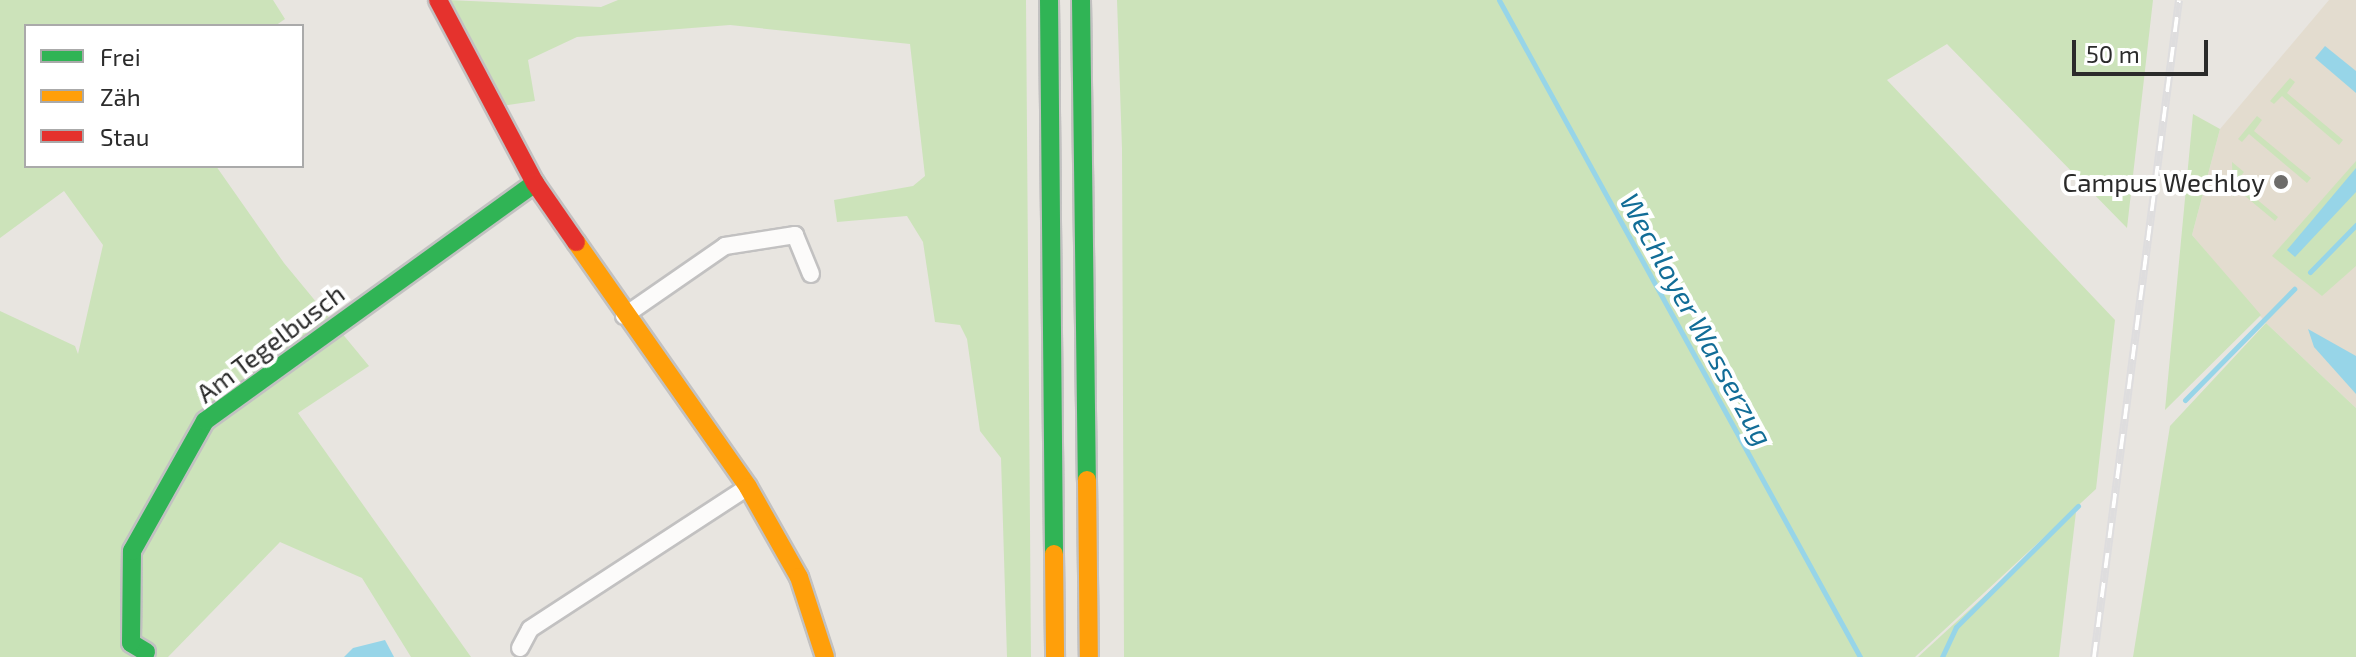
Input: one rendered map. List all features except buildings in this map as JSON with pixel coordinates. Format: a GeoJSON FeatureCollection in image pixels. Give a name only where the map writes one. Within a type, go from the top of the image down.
{"type":"FeatureCollection","features":[{"type":"Feature","properties":{"kind":"main road"},"geometry":{"type":"LineString","coordinates":[[438,0],[535,183],[624,316],[748,487],[799,577],[825,657]]}},
{"type":"Feature","properties":{"kind":"main road"},"geometry":{"type":"LineString","coordinates":[[1049,0],[1055,657]]}},
{"type":"Feature","properties":{"kind":"main road"},"geometry":{"type":"LineString","coordinates":[[1083,6],[1089,657]]}},
{"type":"Feature","properties":{"kind":"main road","name":"Am Tegelbusch"},"geometry":{"type":"LineString","coordinates":[[146,652],[131,643],[132,551],[205,421],[535,183]]}},
{"type":"Feature","properties":{"kind":"street"},"geometry":{"type":"LineString","coordinates":[[624,316],[725,246],[795,235],[811,274]]}},
{"type":"Feature","properties":{"kind":"street"},"geometry":{"type":"LineString","coordinates":[[520,648],[530,629],[748,487]]}},
{"type":"Feature","properties":{"kind":"shaded area","name":"Campus Wechloy"},"geometry":{"type":"Polygon","coordinates":[[[2329,0],[2356,0],[2356,408],[2266,323],[2192,235],[2220,129],[2329,0]]]}},
{"type":"Feature","properties":{"kind":"green space"},"geometry":{"type":"Polygon","coordinates":[[[0,0],[273,0],[285,19],[278,24],[24,24],[24,168],[217,168],[284,263],[369,366],[298,413],[471,657],[411,657],[362,578],[280,542],[168,657],[0,657],[0,311],[75,346],[78,354],[103,245],[64,191],[0,238],[0,0]]]}},
{"type":"Feature","properties":{"kind":"green space"},"geometry":{"type":"Polygon","coordinates":[[[448,0],[601,7],[618,0],[1026,0],[1031,657],[1007,657],[1001,458],[980,431],[967,339],[960,325],[935,322],[923,242],[907,216],[837,222],[834,200],[913,186],[925,176],[910,44],[730,25],[577,37],[528,60],[535,101],[501,106],[448,0]]]}},
{"type":"Feature","properties":{"kind":"green space"},"geometry":{"type":"Polygon","coordinates":[[[1117,0],[2153,0],[2127,228],[1947,44],[1887,80],[2115,320],[2096,489],[1915,657],[1124,657],[1122,149],[1117,0]]]}},
{"type":"Feature","properties":{"kind":"green space"},"geometry":{"type":"Polygon","coordinates":[[[2290,78],[2295,82],[2287,93],[2343,140],[2339,145],[2282,96],[2274,104],[2270,101],[2290,78]]]}},
{"type":"Feature","properties":{"kind":"green space"},"geometry":{"type":"Polygon","coordinates":[[[2193,114],[2220,129],[2192,235],[2261,315],[2165,410],[2193,114]]]}},
{"type":"Feature","properties":{"kind":"green space"},"geometry":{"type":"Polygon","coordinates":[[[2257,116],[2262,120],[2254,131],[2311,178],[2307,183],[2249,134],[2242,142],[2238,139],[2257,116]]]}},
{"type":"Feature","properties":{"kind":"green space"},"geometry":{"type":"Polygon","coordinates":[[[2356,161],[2356,266],[2322,296],[2272,256],[2356,161]]]}},
{"type":"Feature","properties":{"kind":"green space"},"geometry":{"type":"Polygon","coordinates":[[[2232,162],[2244,172],[2236,182],[2278,217],[2275,221],[2239,191],[2233,197],[2232,162]]]}},
{"type":"Feature","properties":{"kind":"green space"},"geometry":{"type":"Polygon","coordinates":[[[2266,323],[2356,408],[2356,657],[2133,657],[2170,426],[2266,323]]]}},
{"type":"Feature","properties":{"kind":"green space"},"geometry":{"type":"Polygon","coordinates":[[[2076,512],[2059,657],[1918,657],[2076,512]]]}},
{"type":"Feature","properties":{"kind":"water"},"geometry":{"type":"Polygon","coordinates":[[[2325,46],[2356,71],[2356,93],[2315,58],[2325,46]]]}},
{"type":"Feature","properties":{"kind":"water"},"geometry":{"type":"Polygon","coordinates":[[[2356,168],[2356,192],[2295,257],[2287,250],[2356,168]]]}},
{"type":"Feature","properties":{"kind":"water"},"geometry":{"type":"Polygon","coordinates":[[[2308,329],[2356,356],[2356,394],[2314,347],[2308,329]]]}},
{"type":"Feature","properties":{"kind":"water"},"geometry":{"type":"Polygon","coordinates":[[[385,640],[394,657],[344,657],[353,648],[385,640]]]}},
{"type":"Feature","properties":{"kind":"waterway","name":"Wechloyer Wasserzug"},"geometry":{"type":"LineString","coordinates":[[1499,0],[1860,657]]}},
{"type":"Feature","properties":{"kind":"waterway","name":"Wechloyer Wasserzug"},"geometry":{"type":"LineString","coordinates":[[2310,272],[2356,225]]}},
{"type":"Feature","properties":{"kind":"waterway","name":"Wechloyer Wasserzug"},"geometry":{"type":"LineString","coordinates":[[2185,400],[2294,289]]}},
{"type":"Feature","properties":{"kind":"waterway","name":"Wechloyer Wasserzug"},"geometry":{"type":"LineString","coordinates":[[1942,657],[1956,627],[2078,506]]}},
{"type":"Feature","properties":{"kind":"railway"},"geometry":{"type":"LineString","coordinates":[[2094,657],[2179,0]]}},
{"type":"Feature","properties":{"kind":"traffic: fast"},"geometry":{"type":"LineString","coordinates":[[1049,0],[1054,554]]}},
{"type":"Feature","properties":{"kind":"traffic: fast"},"geometry":{"type":"LineString","coordinates":[[1081,0],[1087,480]]}},
{"type":"Feature","properties":{"kind":"traffic: fast"},"geometry":{"type":"LineString","coordinates":[[146,652],[131,643],[132,551],[205,421],[535,183]]}},
{"type":"Feature","properties":{"kind":"traffic: slow"},"geometry":{"type":"LineString","coordinates":[[576,242],[748,487],[799,577],[825,657]]}},
{"type":"Feature","properties":{"kind":"traffic: slow"},"geometry":{"type":"LineString","coordinates":[[1087,480],[1089,657]]}},
{"type":"Feature","properties":{"kind":"traffic: slow"},"geometry":{"type":"LineString","coordinates":[[1054,554],[1055,657]]}},
{"type":"Feature","properties":{"kind":"traffic: jam"},"geometry":{"type":"LineString","coordinates":[[438,0],[535,183],[576,242]]}},
{"type":"Feature","properties":{"kind":"place","name":"Campus Wechloy"},"geometry":{"type":"Point","coordinates":[2281,182]}}]}
